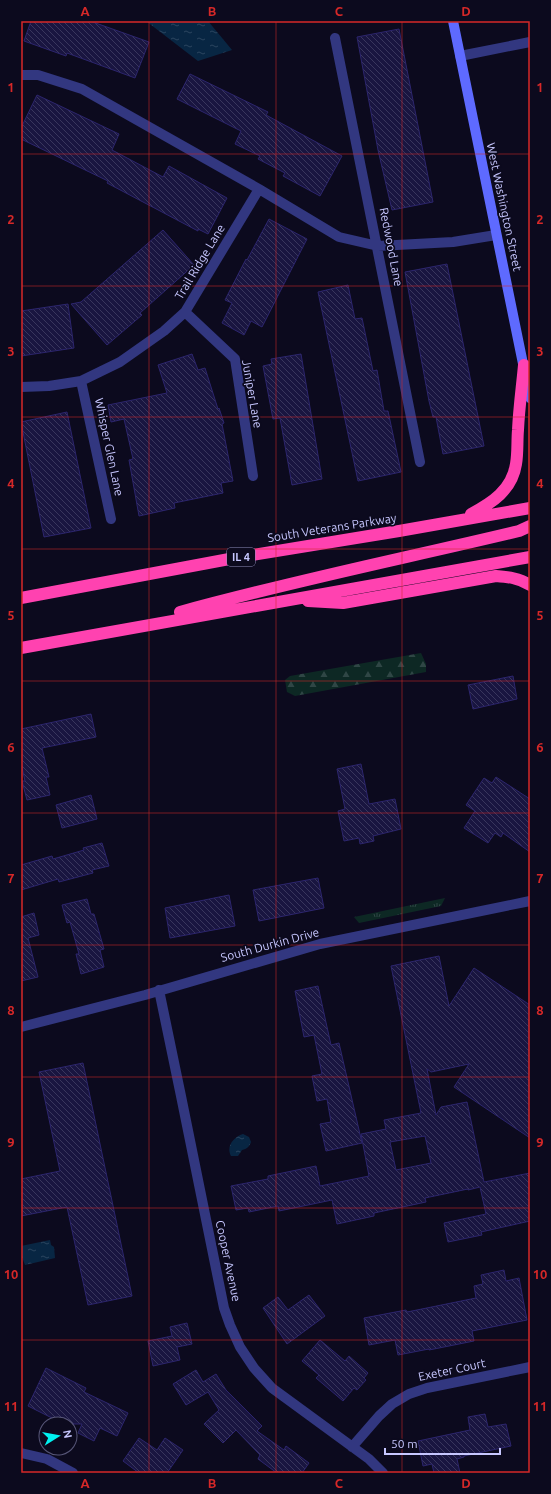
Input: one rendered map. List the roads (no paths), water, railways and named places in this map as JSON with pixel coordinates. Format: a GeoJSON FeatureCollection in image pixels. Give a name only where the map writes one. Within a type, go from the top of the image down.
{"type":"FeatureCollection","features":[{"type":"Feature","properties":{"kind":"highway"},"geometry":{"type":"LineString","coordinates":[[461,520],[485,507],[499,497],[514,473],[517,462],[518,429],[524,365]]}},
{"type":"Feature","properties":{"kind":"highway","name":"South Veterans Parkway"},"geometry":{"type":"LineString","coordinates":[[21,598],[240,557],[392,533],[530,508]]}},
{"type":"Feature","properties":{"kind":"highway"},"geometry":{"type":"LineString","coordinates":[[110,632],[236,597],[519,531],[530,526]]}},
{"type":"Feature","properties":{"kind":"highway"},"geometry":{"type":"LineString","coordinates":[[21,648],[530,557]]}},
{"type":"Feature","properties":{"kind":"highway"},"geometry":{"type":"LineString","coordinates":[[289,600],[343,603],[496,576],[517,579],[530,585]]}},
{"type":"Feature","properties":{"kind":"street","name":"West Washington Street"},"geometry":{"type":"LineString","coordinates":[[453,21],[530,398]]}},
{"type":"Feature","properties":{"kind":"street","name":"Redwood Lane"},"geometry":{"type":"LineString","coordinates":[[335,38],[378,246],[420,462]]}},
{"type":"Feature","properties":{"kind":"street"},"geometry":{"type":"LineString","coordinates":[[460,56],[530,42]]}},
{"type":"Feature","properties":{"kind":"street"},"geometry":{"type":"LineString","coordinates":[[21,75],[38,75],[82,89],[259,189],[339,237],[378,246],[453,242],[496,235]]}},
{"type":"Feature","properties":{"kind":"street","name":"Trail Ridge Lane"},"geometry":{"type":"LineString","coordinates":[[21,387],[49,386],[81,381],[120,362],[164,331],[185,312],[259,189]]}},
{"type":"Feature","properties":{"kind":"street","name":"Juniper Lane"},"geometry":{"type":"LineString","coordinates":[[185,312],[235,359],[253,476]]}},
{"type":"Feature","properties":{"kind":"street","name":"Whisper Glen Lane"},"geometry":{"type":"LineString","coordinates":[[81,381],[111,519]]}},
{"type":"Feature","properties":{"kind":"street","name":"South Durkin Drive"},"geometry":{"type":"LineString","coordinates":[[21,1027],[159,990],[320,944],[530,901]]}},
{"type":"Feature","properties":{"kind":"street","name":"Cooper Avenue"},"geometry":{"type":"LineString","coordinates":[[159,990],[224,1308],[230,1326],[240,1347],[254,1368],[272,1388],[369,1459],[383,1473]]}},
{"type":"Feature","properties":{"kind":"street","name":"Exeter Court"},"geometry":{"type":"LineString","coordinates":[[352,1447],[379,1416],[392,1404],[409,1394],[427,1388],[530,1367]]}},
{"type":"Feature","properties":{"kind":"street"},"geometry":{"type":"LineString","coordinates":[[21,1452],[47,1459],[73,1473]]}},
{"type":"Feature","properties":{"kind":"water"},"geometry":{"type":"Polygon","coordinates":[[[146,21],[208,21],[232,50],[198,61],[146,21]]]}},
{"type":"Feature","properties":{"kind":"water"},"geometry":{"type":"Polygon","coordinates":[[[243,1134],[249,1137],[251,1142],[238,1156],[231,1156],[229,1149],[231,1143],[236,1137],[243,1134]]]}},
{"type":"Feature","properties":{"kind":"water"},"geometry":{"type":"Polygon","coordinates":[[[50,1240],[51,1245],[54,1247],[55,1258],[25,1265],[21,1254],[21,1246],[50,1240]]]}}]}
